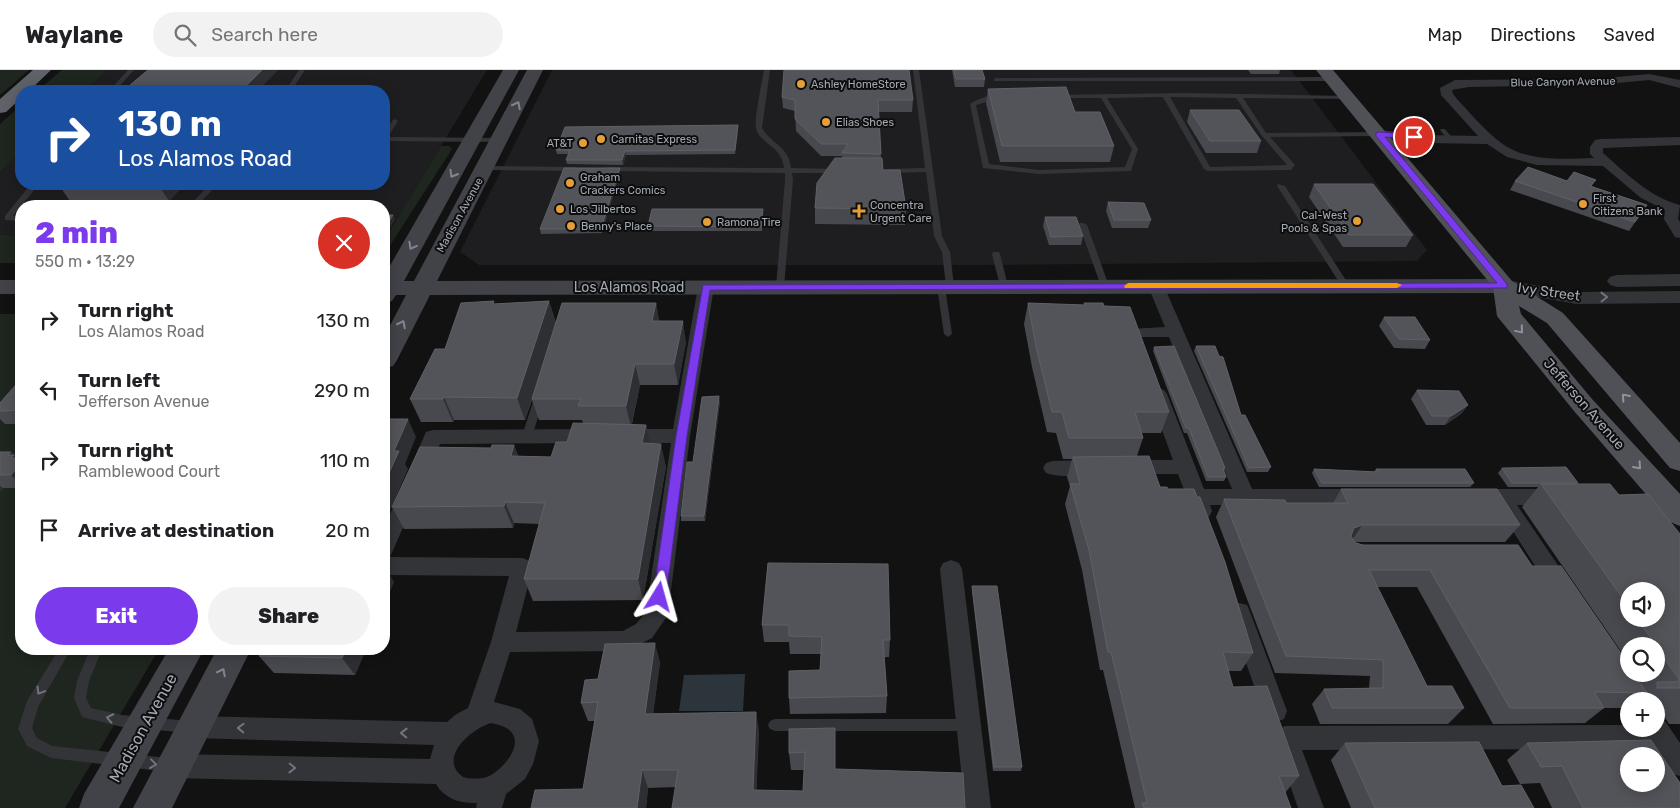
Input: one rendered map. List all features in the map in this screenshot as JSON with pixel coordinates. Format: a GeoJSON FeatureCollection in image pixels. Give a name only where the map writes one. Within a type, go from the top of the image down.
{"type":"FeatureCollection","features":[{"type":"Feature","properties":{"kind":"highway"},"geometry":{"type":"LineString","coordinates":[[26,85],[43,70]]}},
{"type":"Feature","properties":{"kind":"highway"},"geometry":{"type":"LineString","coordinates":[[0,108],[15,95]]}},
{"type":"Feature","properties":{"kind":"main road","name":"Madison Avenue"},"geometry":{"type":"LineString","coordinates":[[390,282],[511,70]]}},
{"type":"Feature","properties":{"kind":"main road","name":"Madison Avenue"},"geometry":{"type":"LineString","coordinates":[[390,348],[486,168],[535,70]]}},
{"type":"Feature","properties":{"kind":"main road","name":"Jefferson Avenue"},"geometry":{"type":"LineString","coordinates":[[1328,74],[1504,286],[1555,318],[1680,461]]}},
{"type":"Feature","properties":{"kind":"main road","name":"Jefferson Avenue"},"geometry":{"type":"LineString","coordinates":[[1504,286],[1509,316],[1583,405],[1673,506]]}},
{"type":"Feature","properties":{"kind":"main road","name":"Los Alamos Road"},"geometry":{"type":"LineString","coordinates":[[390,291],[421,288],[1504,286]]}},
{"type":"Feature","properties":{"kind":"main road"},"geometry":{"type":"LineString","coordinates":[[0,287],[15,287]]}},
{"type":"Feature","properties":{"kind":"main road","name":"Madison Avenue"},"geometry":{"type":"LineString","coordinates":[[98,808],[184,655]]}},
{"type":"Feature","properties":{"kind":"main road"},"geometry":{"type":"LineString","coordinates":[[152,808],[231,655]]}},
{"type":"Feature","properties":{"kind":"street","name":"Blue Canyon Avenue"},"geometry":{"type":"LineString","coordinates":[[1481,130],[1453,102],[1447,94],[1446,88],[1455,84],[1469,83],[1578,83],[1649,78],[1680,84]]}},
{"type":"Feature","properties":{"kind":"street"},"geometry":{"type":"LineString","coordinates":[[1379,134],[1427,139],[1481,130],[1500,148],[1517,156],[1543,161],[1606,162]]}},
{"type":"Feature","properties":{"kind":"street"},"geometry":{"type":"LineString","coordinates":[[1447,135],[1492,140]]}},
{"type":"Feature","properties":{"kind":"street"},"geometry":{"type":"LineString","coordinates":[[1678,232],[1672,219],[1676,208],[1643,194],[1597,154],[1596,147],[1600,142],[1680,141]]}},
{"type":"Feature","properties":{"kind":"street","name":"Ivy Street"},"geometry":{"type":"LineString","coordinates":[[1504,286],[1559,282],[1680,280]]}},
{"type":"Feature","properties":{"kind":"street"},"geometry":{"type":"LineString","coordinates":[[1156,286],[1245,497]]}},
{"type":"Feature","properties":{"kind":"street","name":"Ivy Street"},"geometry":{"type":"LineString","coordinates":[[1504,286],[1577,298],[1680,297]]}},
{"type":"Feature","properties":{"kind":"street"},"geometry":{"type":"LineString","coordinates":[[502,642],[626,641],[644,632],[657,615],[681,436],[706,287]]}},
{"type":"Feature","properties":{"kind":"street"},"geometry":{"type":"LineString","coordinates":[[1136,334],[1176,332]]}},
{"type":"Feature","properties":{"kind":"street"},"geometry":{"type":"LineString","coordinates":[[1152,378],[1208,528]]}},
{"type":"Feature","properties":{"kind":"street"},"geometry":{"type":"LineString","coordinates":[[390,537],[433,437],[681,436]]}},
{"type":"Feature","properties":{"kind":"street"},"geometry":{"type":"LineString","coordinates":[[1053,468],[1185,467]]}},
{"type":"Feature","properties":{"kind":"street"},"geometry":{"type":"LineString","coordinates":[[1462,497],[1575,496]]}},
{"type":"Feature","properties":{"kind":"street"},"geometry":{"type":"LineString","coordinates":[[1196,497],[1383,497]]}},
{"type":"Feature","properties":{"kind":"street"},"geometry":{"type":"LineString","coordinates":[[1501,497],[1528,552],[1571,602]]}},
{"type":"Feature","properties":{"kind":"street"},"geometry":{"type":"LineString","coordinates":[[1639,497],[1673,506]]}},
{"type":"Feature","properties":{"kind":"street"},"geometry":{"type":"LineString","coordinates":[[390,566],[522,567],[502,642],[478,715]]}},
{"type":"Feature","properties":{"kind":"street"},"geometry":{"type":"LineString","coordinates":[[951,569],[978,808]]}},
{"type":"Feature","properties":{"kind":"street"},"geometry":{"type":"LineString","coordinates":[[1231,592],[1311,808]]}},
{"type":"Feature","properties":{"kind":"street"},"geometry":{"type":"LineString","coordinates":[[491,712],[504,713],[514,717],[522,724],[526,734],[527,745],[521,763],[492,798],[482,791],[468,792],[448,782],[441,763],[442,753],[452,734],[464,723],[478,715],[491,712]]}},
{"type":"Feature","properties":{"kind":"street"},"geometry":{"type":"LineString","coordinates":[[194,727],[452,734]]}},
{"type":"Feature","properties":{"kind":"street"},"geometry":{"type":"LineString","coordinates":[[1285,738],[1620,734]]}},
{"type":"Feature","properties":{"kind":"street"},"geometry":{"type":"LineString","coordinates":[[1662,737],[1680,764]]}},
{"type":"Feature","properties":{"kind":"street"},"geometry":{"type":"LineString","coordinates":[[173,766],[443,772]]}},
{"type":"Feature","properties":{"kind":"lane"},"geometry":{"type":"LineString","coordinates":[[117,85],[131,70]]}},
{"type":"Feature","properties":{"kind":"lane"},"geometry":{"type":"LineString","coordinates":[[292,85],[302,70]]}},
{"type":"Feature","properties":{"kind":"lane"},"geometry":{"type":"LineString","coordinates":[[767,70],[759,128],[763,135],[784,155],[789,180],[780,287]]}},
{"type":"Feature","properties":{"kind":"lane"},"geometry":{"type":"LineString","coordinates":[[916,70],[938,236],[946,252],[948,334]]}},
{"type":"Feature","properties":{"kind":"lane"},"geometry":{"type":"LineString","coordinates":[[1054,70],[1059,80]]}},
{"type":"Feature","properties":{"kind":"lane"},"geometry":{"type":"LineString","coordinates":[[996,80],[1328,74]]}},
{"type":"Feature","properties":{"kind":"lane"},"geometry":{"type":"LineString","coordinates":[[1011,96],[992,97],[973,104],[986,166],[1039,172],[1128,168],[1135,149],[1103,96]]}},
{"type":"Feature","properties":{"kind":"lane"},"geometry":{"type":"LineString","coordinates":[[1048,96],[1348,98]]}},
{"type":"Feature","properties":{"kind":"lane"},"geometry":{"type":"LineString","coordinates":[[1166,96],[1208,168],[1288,168],[1291,165],[1264,135],[1238,96]]}},
{"type":"Feature","properties":{"kind":"lane"},"geometry":{"type":"LineString","coordinates":[[390,128],[394,121]]}},
{"type":"Feature","properties":{"kind":"lane"},"geometry":{"type":"LineString","coordinates":[[1264,135],[1379,134]]}},
{"type":"Feature","properties":{"kind":"lane"},"geometry":{"type":"LineString","coordinates":[[390,138],[500,140]]}},
{"type":"Feature","properties":{"kind":"lane"},"geometry":{"type":"LineString","coordinates":[[486,168],[585,169]]}},
{"type":"Feature","properties":{"kind":"lane"},"geometry":{"type":"LineString","coordinates":[[595,169],[844,171]]}},
{"type":"Feature","properties":{"kind":"lane"},"geometry":{"type":"LineString","coordinates":[[882,171],[928,170]]}},
{"type":"Feature","properties":{"kind":"lane"},"geometry":{"type":"LineString","coordinates":[[1282,186],[1345,285]]}},
{"type":"Feature","properties":{"kind":"lane"},"geometry":{"type":"LineString","coordinates":[[22,200],[30,190]]}},
{"type":"Feature","properties":{"kind":"lane"},"geometry":{"type":"LineString","coordinates":[[199,200],[208,190]]}},
{"type":"Feature","properties":{"kind":"lane"},"geometry":{"type":"LineString","coordinates":[[15,209],[8,218],[15,219]]}},
{"type":"Feature","properties":{"kind":"lane"},"geometry":{"type":"LineString","coordinates":[[1083,224],[1105,286]]}},
{"type":"Feature","properties":{"kind":"lane"},"geometry":{"type":"LineString","coordinates":[[996,254],[1004,286]]}},
{"type":"Feature","properties":{"kind":"lane"},"geometry":{"type":"LineString","coordinates":[[527,436],[541,390]]}},
{"type":"Feature","properties":{"kind":"lane"},"geometry":{"type":"LineString","coordinates":[[61,655],[32,705],[25,728],[32,742],[51,752],[173,766]]}},
{"type":"Feature","properties":{"kind":"lane"},"geometry":{"type":"LineString","coordinates":[[94,655],[83,681],[80,698],[87,713],[122,720],[194,727]]}},
{"type":"Feature","properties":{"kind":"lane"},"geometry":{"type":"LineString","coordinates":[[775,725],[968,724]]}},
{"type":"Feature","properties":{"kind":"shaded area"},"geometry":{"type":"Polygon","coordinates":[[[0,70],[29,70],[0,95],[0,70]]]}},
{"type":"Feature","properties":{"kind":"shaded area"},"geometry":{"type":"Polygon","coordinates":[[[62,70],[107,70],[91,85],[44,85],[62,70]]]}},
{"type":"Feature","properties":{"kind":"shaded area"},"geometry":{"type":"Polygon","coordinates":[[[107,70],[487,70],[390,230],[390,200],[15,200],[15,235],[0,234],[0,172],[15,158],[15,190],[390,190],[390,85],[91,85],[107,70]]]}},
{"type":"Feature","properties":{"kind":"shaded area"},"geometry":{"type":"Polygon","coordinates":[[[552,70],[1291,70],[1427,250],[1417,261],[977,265],[479,265],[460,252],[552,70]]]}},
{"type":"Feature","properties":{"kind":"shaded area"},"geometry":{"type":"Polygon","coordinates":[[[15,110],[15,158],[0,172],[0,124],[15,110]]]}},
{"type":"Feature","properties":{"kind":"shaded area"},"geometry":{"type":"Polygon","coordinates":[[[441,146],[449,146],[452,149],[390,246],[390,230],[441,146]]]}},
{"type":"Feature","properties":{"kind":"shaded area"},"geometry":{"type":"Polygon","coordinates":[[[0,234],[15,235],[15,263],[0,263],[0,234]]]}},
{"type":"Feature","properties":{"kind":"shaded area"},"geometry":{"type":"Polygon","coordinates":[[[0,314],[15,314],[15,655],[155,655],[65,808],[0,808],[0,314]]]}},
{"type":"Feature","properties":{"kind":"shaded area"},"geometry":{"type":"Polygon","coordinates":[[[745,674],[743,711],[679,711],[684,675],[745,674]]]}},
{"type":"Feature","properties":{"kind":"building"},"geometry":{"type":"Polygon","coordinates":[[[148,70],[262,70],[247,85],[130,85],[148,70]]]}},
{"type":"Feature","properties":{"kind":"building"},"geometry":{"type":"Polygon","coordinates":[[[784,70],[909,70],[913,100],[878,100],[881,154],[842,153],[848,144],[821,144],[795,119],[795,100],[782,97],[784,70]]]}},
{"type":"Feature","properties":{"kind":"building"},"geometry":{"type":"Polygon","coordinates":[[[954,70],[982,70],[985,79],[956,79],[954,70]]]}},
{"type":"Feature","properties":{"kind":"building"},"geometry":{"type":"Polygon","coordinates":[[[1066,87],[1075,112],[1100,112],[1114,146],[1002,146],[988,89],[1066,87]]]}},
{"type":"Feature","properties":{"kind":"building"},"geometry":{"type":"Polygon","coordinates":[[[1190,110],[1239,110],[1261,141],[1210,141],[1190,110]]]}},
{"type":"Feature","properties":{"kind":"building"},"geometry":{"type":"Polygon","coordinates":[[[738,125],[735,150],[625,151],[622,160],[566,160],[570,150],[556,150],[565,127],[738,125]]]}},
{"type":"Feature","properties":{"kind":"building"},"geometry":{"type":"Polygon","coordinates":[[[835,158],[882,158],[883,170],[900,170],[906,209],[815,208],[817,183],[835,158]]]}},
{"type":"Feature","properties":{"kind":"building"},"geometry":{"type":"Polygon","coordinates":[[[1528,167],[1567,181],[1574,172],[1596,180],[1590,186],[1647,205],[1635,222],[1515,181],[1528,167]]]}},
{"type":"Feature","properties":{"kind":"building"},"geometry":{"type":"Polygon","coordinates":[[[564,168],[620,168],[601,229],[540,229],[564,168]]]}},
{"type":"Feature","properties":{"kind":"building"},"geometry":{"type":"Polygon","coordinates":[[[1314,184],[1373,184],[1413,235],[1349,235],[1314,184]]]}},
{"type":"Feature","properties":{"kind":"building"},"geometry":{"type":"Polygon","coordinates":[[[1108,202],[1144,203],[1151,220],[1114,220],[1108,202]]]}},
{"type":"Feature","properties":{"kind":"building","name":"Ramona Tire"},"geometry":{"type":"Polygon","coordinates":[[[652,209],[763,209],[761,227],[648,226],[652,209]]]}},
{"type":"Feature","properties":{"kind":"building"},"geometry":{"type":"Polygon","coordinates":[[[1045,217],[1076,217],[1083,236],[1051,237],[1045,217]]]}},
{"type":"Feature","properties":{"kind":"building"},"geometry":{"type":"Polygon","coordinates":[[[494,301],[493,304],[549,301],[517,398],[444,397],[443,399],[410,399],[435,349],[445,349],[461,303],[494,301]]]}},
{"type":"Feature","properties":{"kind":"building"},"geometry":{"type":"Polygon","coordinates":[[[562,303],[656,303],[652,321],[683,321],[674,364],[635,364],[626,406],[578,406],[581,399],[532,399],[562,303]]]}},
{"type":"Feature","properties":{"kind":"building"},"geometry":{"type":"Polygon","coordinates":[[[1028,303],[1085,305],[1084,303],[1103,303],[1104,306],[1130,307],[1169,412],[1135,412],[1143,438],[1069,438],[1062,412],[1052,412],[1028,303]]]}},
{"type":"Feature","properties":{"kind":"building"},"geometry":{"type":"Polygon","coordinates":[[[1384,317],[1415,317],[1430,340],[1399,339],[1384,317]]]}},
{"type":"Feature","properties":{"kind":"building"},"geometry":{"type":"Polygon","coordinates":[[[1174,346],[1225,468],[1223,469],[1226,477],[1208,477],[1189,428],[1186,428],[1154,347],[1174,346]]]}},
{"type":"Feature","properties":{"kind":"building"},"geometry":{"type":"Polygon","coordinates":[[[1196,346],[1215,346],[1219,356],[1223,357],[1241,415],[1245,415],[1271,467],[1249,468],[1196,346]]]}},
{"type":"Feature","properties":{"kind":"building"},"geometry":{"type":"Polygon","coordinates":[[[15,386],[15,410],[0,411],[0,403],[15,386]]]}},
{"type":"Feature","properties":{"kind":"building"},"geometry":{"type":"Polygon","coordinates":[[[1417,390],[1459,391],[1468,405],[1451,416],[1432,416],[1417,390]]]}},
{"type":"Feature","properties":{"kind":"building"},"geometry":{"type":"Polygon","coordinates":[[[719,396],[704,516],[681,516],[687,462],[693,462],[702,397],[719,396]]]}},
{"type":"Feature","properties":{"kind":"building"},"geometry":{"type":"Polygon","coordinates":[[[390,419],[408,419],[394,451],[399,451],[390,471],[390,419]]]}},
{"type":"Feature","properties":{"kind":"building"},"geometry":{"type":"Polygon","coordinates":[[[573,423],[646,425],[642,443],[661,444],[638,579],[524,579],[545,503],[505,502],[504,506],[392,507],[420,447],[491,448],[492,445],[514,445],[511,456],[551,457],[556,442],[567,442],[573,423]]]}},
{"type":"Feature","properties":{"kind":"building"},"geometry":{"type":"Polygon","coordinates":[[[0,452],[11,452],[8,455],[14,455],[11,458],[15,458],[15,470],[11,475],[0,475],[0,452]]]}},
{"type":"Feature","properties":{"kind":"building"},"geometry":{"type":"Polygon","coordinates":[[[1149,456],[1160,487],[1167,487],[1168,489],[1194,489],[1197,497],[1200,497],[1225,562],[1253,653],[1223,652],[1233,687],[1267,686],[1299,776],[1279,776],[1291,808],[1144,808],[1142,803],[1147,803],[1111,652],[1108,652],[1089,550],[1070,484],[1080,484],[1073,457],[1149,456]]]}},
{"type":"Feature","properties":{"kind":"building"},"geometry":{"type":"Polygon","coordinates":[[[1566,467],[1578,483],[1512,483],[1502,468],[1566,467]]]}},
{"type":"Feature","properties":{"kind":"building"},"geometry":{"type":"Polygon","coordinates":[[[1314,469],[1378,472],[1376,469],[1465,469],[1474,483],[1322,483],[1314,469]]]}},
{"type":"Feature","properties":{"kind":"building"},"geometry":{"type":"Polygon","coordinates":[[[1541,484],[1610,484],[1619,495],[1648,494],[1680,534],[1680,688],[1657,688],[1657,682],[1677,682],[1679,679],[1665,659],[1665,637],[1650,637],[1643,627],[1665,627],[1665,582],[1620,582],[1620,594],[1541,484]]]}},
{"type":"Feature","properties":{"kind":"building"},"geometry":{"type":"Polygon","coordinates":[[[1341,489],[1497,489],[1520,525],[1362,525],[1354,528],[1351,536],[1355,543],[1363,545],[1518,545],[1532,566],[1561,566],[1620,652],[1620,682],[1639,682],[1646,692],[1594,692],[1604,708],[1510,708],[1430,570],[1369,570],[1427,686],[1452,686],[1464,708],[1332,708],[1324,689],[1383,688],[1383,660],[1286,656],[1224,499],[1285,500],[1286,503],[1348,503],[1341,489]]]}},
{"type":"Feature","properties":{"kind":"building"},"geometry":{"type":"Polygon","coordinates":[[[768,563],[888,564],[890,640],[883,640],[887,696],[789,698],[789,671],[820,670],[822,637],[789,636],[789,625],[762,625],[768,563]]]}},
{"type":"Feature","properties":{"kind":"building"},"geometry":{"type":"Polygon","coordinates":[[[972,586],[997,586],[1022,767],[994,767],[972,586]]]}},
{"type":"Feature","properties":{"kind":"building"},"geometry":{"type":"Polygon","coordinates":[[[655,643],[645,714],[756,712],[753,790],[803,791],[805,752],[789,753],[789,729],[835,728],[835,769],[963,773],[965,808],[672,808],[678,770],[642,770],[637,808],[531,808],[535,790],[583,789],[598,702],[581,703],[585,680],[598,679],[605,644],[655,643]]]}},
{"type":"Feature","properties":{"kind":"building"},"geometry":{"type":"Polygon","coordinates":[[[260,655],[344,655],[342,658],[260,655]]]}},
{"type":"Feature","properties":{"kind":"building"},"geometry":{"type":"Polygon","coordinates":[[[1651,740],[1656,747],[1620,747],[1620,792],[1665,792],[1665,761],[1680,783],[1680,808],[1583,808],[1562,766],[1541,767],[1527,743],[1651,740]]]}},
{"type":"Feature","properties":{"kind":"building"},"geometry":{"type":"Polygon","coordinates":[[[1479,742],[1502,786],[1521,785],[1534,808],[1375,808],[1345,743],[1479,742]]]}},
{"type":"Feature","properties":{"kind":"slow traffic"},"geometry":{"type":"LineString","coordinates":[[1128,286],[1397,285]]}},
{"type":"Feature","properties":{"kind":"place","name":"Ashley HomeStore"},"geometry":{"type":"Point","coordinates":[801,84]}},
{"type":"Feature","properties":{"kind":"place","name":"Elias Shoes"},"geometry":{"type":"Point","coordinates":[826,122]}},
{"type":"Feature","properties":{"kind":"place","name":"Carnitas Express"},"geometry":{"type":"Point","coordinates":[601,139]}},
{"type":"Feature","properties":{"kind":"place","name":"AT&T"},"geometry":{"type":"Point","coordinates":[583,143]}},
{"type":"Feature","properties":{"kind":"place","name":"Graham Crackers Comics"},"geometry":{"type":"Point","coordinates":[570,183]}},
{"type":"Feature","properties":{"kind":"place","name":"First Citizens Bank"},"geometry":{"type":"Point","coordinates":[1583,204]}},
{"type":"Feature","properties":{"kind":"place","name":"Los Jilbertos"},"geometry":{"type":"Point","coordinates":[560,209]}},
{"type":"Feature","properties":{"kind":"place","name":"Concentra Urgent Care"},"geometry":{"type":"Point","coordinates":[859,211]}},
{"type":"Feature","properties":{"kind":"place","name":"Cal-West Pools & Spas"},"geometry":{"type":"Point","coordinates":[1357,221]}},
{"type":"Feature","properties":{"kind":"place","name":"Ramona Tire"},"geometry":{"type":"Point","coordinates":[707,222]}},
{"type":"Feature","properties":{"kind":"place","name":"Benny's Place"},"geometry":{"type":"Point","coordinates":[571,226]}},
{"type":"Feature","properties":{"kind":"route"},"geometry":{"type":"LineString","coordinates":[[659,597],[681,436],[706,287],[1504,286],[1379,134],[1414,137]]}}]}
